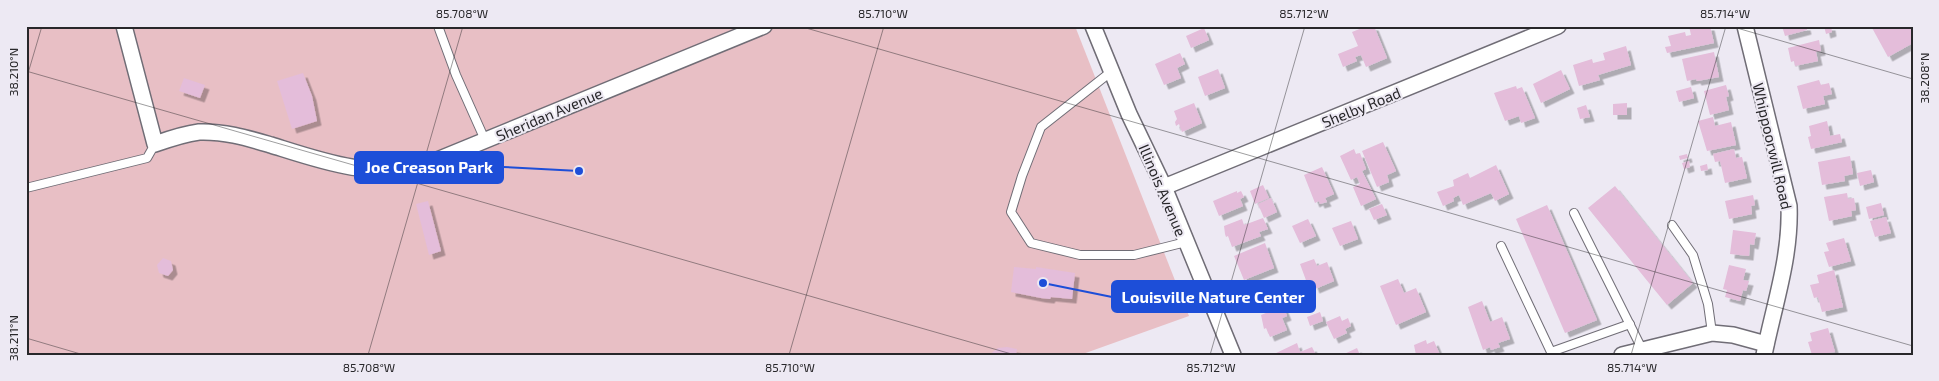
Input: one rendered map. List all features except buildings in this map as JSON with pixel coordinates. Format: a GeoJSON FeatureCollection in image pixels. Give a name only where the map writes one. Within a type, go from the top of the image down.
{"type":"FeatureCollection","features":[{"type":"Feature","properties":{"kind":"street"},"geometry":{"type":"LineString","coordinates":[[124,26],[155,144]]}},
{"type":"Feature","properties":{"kind":"street","name":"Sheridan Avenue"},"geometry":{"type":"LineString","coordinates":[[155,144],[198,132],[227,134],[362,170],[395,171],[425,165],[764,26]]}},
{"type":"Feature","properties":{"kind":"street","name":"Illinois Avenue"},"geometry":{"type":"LineString","coordinates":[[1093,26],[1129,114],[1164,187],[1233,355]]}},
{"type":"Feature","properties":{"kind":"street","name":"Shelby Road"},"geometry":{"type":"LineString","coordinates":[[1164,187],[1558,26]]}},
{"type":"Feature","properties":{"kind":"street","name":"Whippoorwill Road"},"geometry":{"type":"LineString","coordinates":[[1745,26],[1789,206],[1790,229],[1787,254],[1765,350]]}},
{"type":"Feature","properties":{"kind":"street"},"geometry":{"type":"LineString","coordinates":[[1622,355],[1712,333],[1733,335],[1765,350]]}},
{"type":"Feature","properties":{"kind":"lane"},"geometry":{"type":"LineString","coordinates":[[438,26],[456,75],[485,140]]}},
{"type":"Feature","properties":{"kind":"lane"},"geometry":{"type":"LineString","coordinates":[[1112,71],[1041,127],[1022,176],[1011,212],[1031,243],[1080,255],[1134,255],[1186,242]]}},
{"type":"Feature","properties":{"kind":"lane"},"geometry":{"type":"LineString","coordinates":[[26,188],[147,158],[155,144]]}},
{"type":"Feature","properties":{"kind":"lane"},"geometry":{"type":"LineString","coordinates":[[1574,213],[1642,349]]}},
{"type":"Feature","properties":{"kind":"lane"},"geometry":{"type":"LineString","coordinates":[[1672,225],[1693,255],[1708,304],[1712,333]]}},
{"type":"Feature","properties":{"kind":"lane"},"geometry":{"type":"LineString","coordinates":[[1501,246],[1551,353],[1630,324]]}},
{"type":"Feature","properties":{"kind":"shaded area"},"geometry":{"type":"Polygon","coordinates":[[[26,26],[1075,26],[1189,316],[1080,355],[26,355],[26,26]]]}},
{"type":"Feature","properties":{"kind":"place","name":"Joe Creason Park"},"geometry":{"type":"Point","coordinates":[579,171]}},
{"type":"Feature","properties":{"kind":"place","name":"Louisville Nature Center"},"geometry":{"type":"Point","coordinates":[1043,283]}}]}
